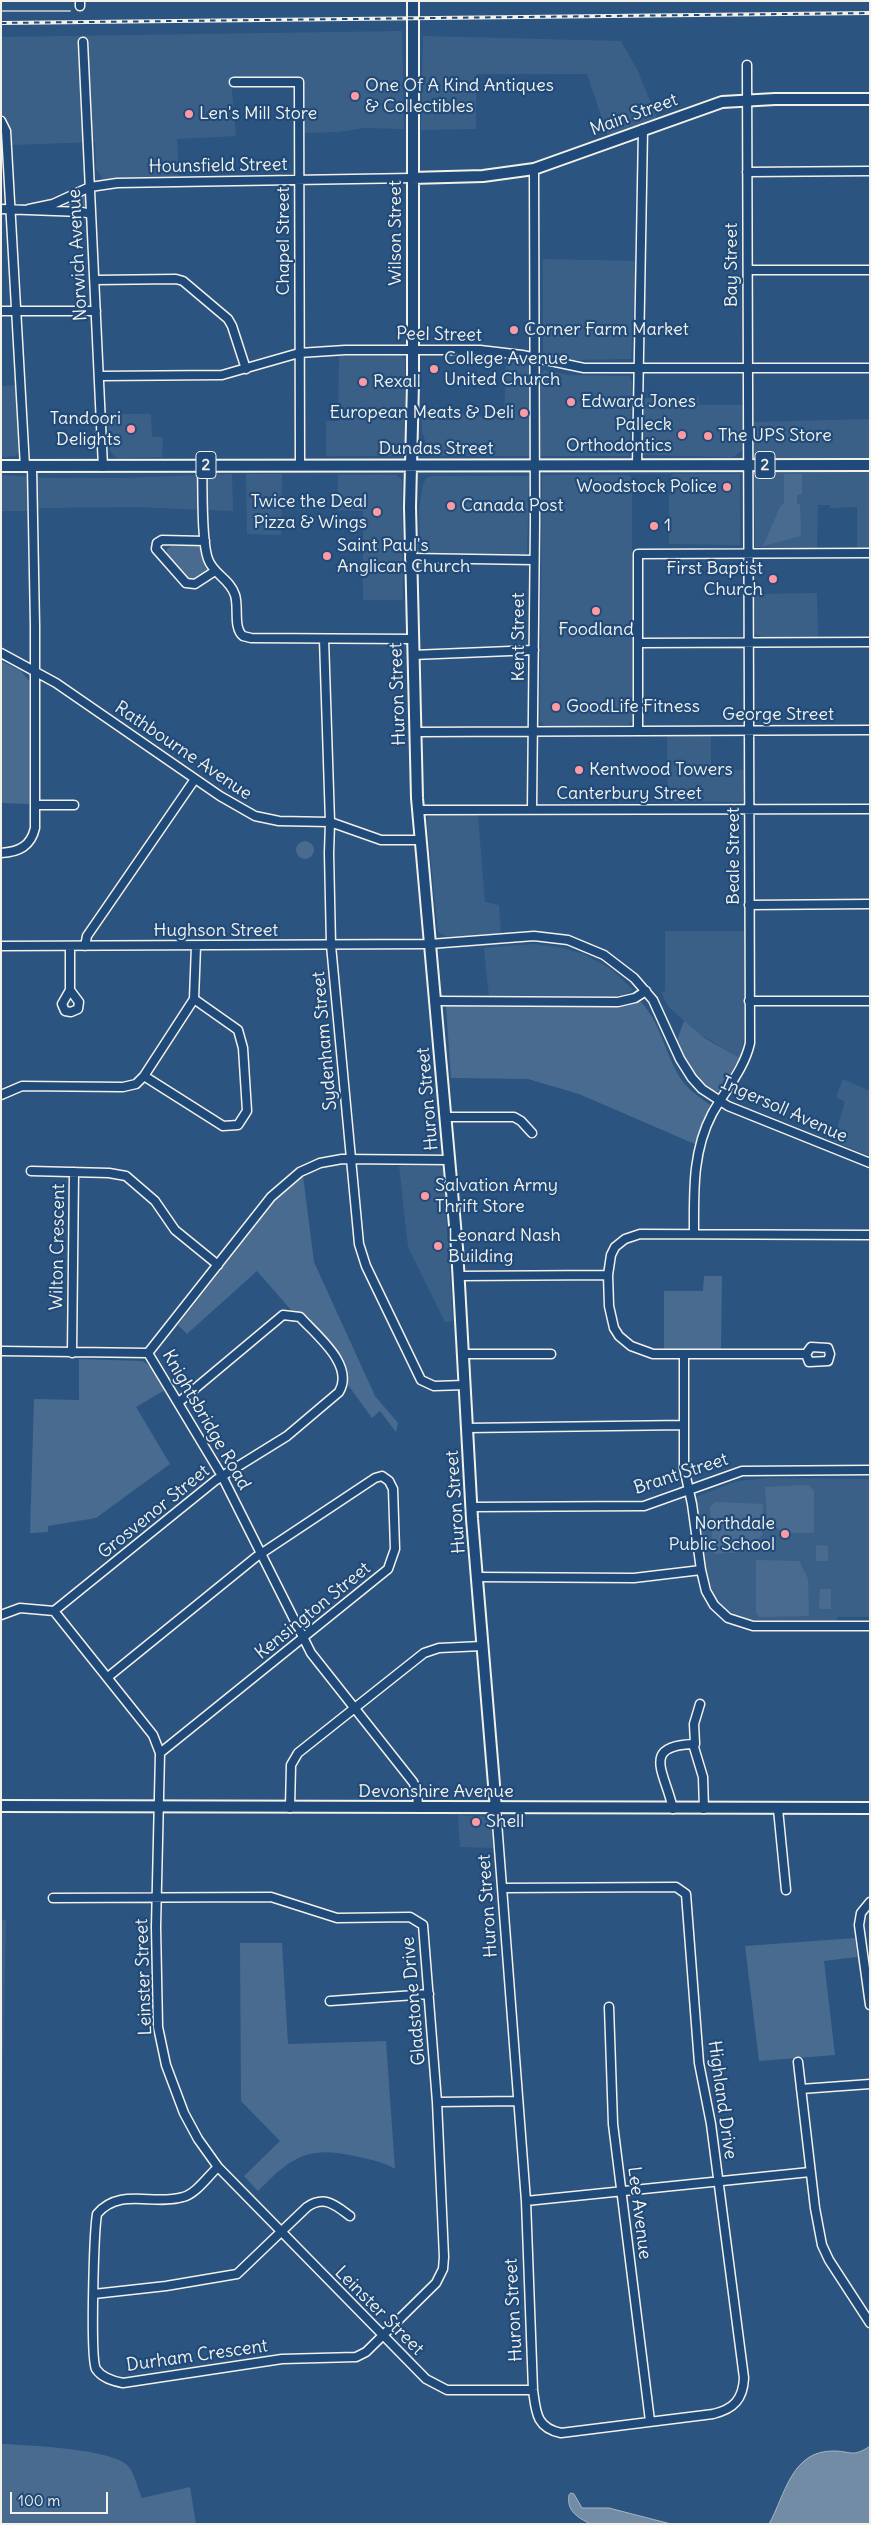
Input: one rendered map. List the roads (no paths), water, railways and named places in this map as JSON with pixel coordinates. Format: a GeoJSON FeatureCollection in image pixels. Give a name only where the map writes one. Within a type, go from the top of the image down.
{"type":"FeatureCollection","features":[{"type":"Feature","properties":{"kind":"main road","name":"Wilson Street"},"geometry":{"type":"LineString","coordinates":[[411,465],[413,350],[413,1]]}},
{"type":"Feature","properties":{"kind":"main road","name":"Main Street"},"geometry":{"type":"LineString","coordinates":[[412,178],[483,176],[534,168],[712,105],[747,100],[870,99]]}},
{"type":"Feature","properties":{"kind":"main road","name":"Huron Street"},"geometry":{"type":"LineString","coordinates":[[411,465],[410,558],[418,810],[447,1116],[464,1354],[472,1507],[496,1808]]}},
{"type":"Feature","properties":{"kind":"main road","name":"Dundas Street"},"geometry":{"type":"LineString","coordinates":[[1,466],[870,465]]}},
{"type":"Feature","properties":{"kind":"main road","name":"Devonshire Avenue"},"geometry":{"type":"LineString","coordinates":[[1,1806],[870,1808]]}},
{"type":"Feature","properties":{"kind":"street","name":"Norwich Avenue"},"geometry":{"type":"LineString","coordinates":[[83,42],[103,466]]}},
{"type":"Feature","properties":{"kind":"street","name":"Bay Street"},"geometry":{"type":"LineString","coordinates":[[747,65],[748,465]]}},
{"type":"Feature","properties":{"kind":"street","name":"Chapel Street"},"geometry":{"type":"LineString","coordinates":[[234,82],[300,82],[300,465]]}},
{"type":"Feature","properties":{"kind":"street"},"geometry":{"type":"LineString","coordinates":[[1,121],[6,131],[16,312],[28,467],[35,670],[35,828],[31,840],[22,848],[11,852],[1,852]]}},
{"type":"Feature","properties":{"kind":"street"},"geometry":{"type":"LineString","coordinates":[[637,465],[637,368],[643,129]]}},
{"type":"Feature","properties":{"kind":"street","name":"Kent Street"},"geometry":{"type":"LineString","coordinates":[[532,809],[535,466],[534,168]]}},
{"type":"Feature","properties":{"kind":"street"},"geometry":{"type":"LineString","coordinates":[[747,172],[870,171]]}},
{"type":"Feature","properties":{"kind":"street","name":"Hounsfield Street"},"geometry":{"type":"LineString","coordinates":[[29,209],[53,204],[90,187],[117,182],[412,178]]}},
{"type":"Feature","properties":{"kind":"street"},"geometry":{"type":"LineString","coordinates":[[1,209],[29,209],[91,214]]}},
{"type":"Feature","properties":{"kind":"street"},"geometry":{"type":"LineString","coordinates":[[748,270],[870,270]]}},
{"type":"Feature","properties":{"kind":"street"},"geometry":{"type":"LineString","coordinates":[[95,280],[176,279],[184,281],[228,319],[246,369]]}},
{"type":"Feature","properties":{"kind":"street"},"geometry":{"type":"LineString","coordinates":[[1,311],[96,310]]}},
{"type":"Feature","properties":{"kind":"street","name":"Peel Street"},"geometry":{"type":"LineString","coordinates":[[100,376],[213,376],[246,369],[300,353],[413,350],[480,350],[535,358],[573,367],[870,368]]}},
{"type":"Feature","properties":{"kind":"street"},"geometry":{"type":"LineString","coordinates":[[202,465],[207,558],[215,571],[226,580],[234,592],[238,628],[243,636],[324,639],[412,639]]}},
{"type":"Feature","properties":{"kind":"street","name":"Beale Street"},"geometry":{"type":"LineString","coordinates":[[694,1234],[694,1170],[706,1128],[749,1050],[748,465]]}},
{"type":"Feature","properties":{"kind":"street"},"geometry":{"type":"LineString","coordinates":[[205,541],[162,540],[157,543],[156,548],[186,583],[195,584],[215,571]]}},
{"type":"Feature","properties":{"kind":"street"},"geometry":{"type":"LineString","coordinates":[[638,730],[638,554],[870,553]]}},
{"type":"Feature","properties":{"kind":"street"},"geometry":{"type":"LineString","coordinates":[[410,558],[534,560]]}},
{"type":"Feature","properties":{"kind":"street","name":"Sydenham Street"},"geometry":{"type":"LineString","coordinates":[[324,639],[330,822],[331,945],[351,1160],[362,1253],[416,1373],[423,1382],[430,1386],[465,1386]]}},
{"type":"Feature","properties":{"kind":"street"},"geometry":{"type":"LineString","coordinates":[[638,643],[870,642]]}},
{"type":"Feature","properties":{"kind":"street"},"geometry":{"type":"LineString","coordinates":[[413,655],[534,650]]}},
{"type":"Feature","properties":{"kind":"street","name":"Rathbourne Avenue"},"geometry":{"type":"LineString","coordinates":[[1,654],[35,670],[195,779],[239,808],[255,816],[279,821],[330,822],[375,839],[420,840]]}},
{"type":"Feature","properties":{"kind":"street","name":"George Street"},"geometry":{"type":"LineString","coordinates":[[416,732],[870,730]]}},
{"type":"Feature","properties":{"kind":"street"},"geometry":{"type":"LineString","coordinates":[[85,946],[87,936],[195,779]]}},
{"type":"Feature","properties":{"kind":"street"},"geometry":{"type":"LineString","coordinates":[[35,805],[74,805]]}},
{"type":"Feature","properties":{"kind":"street","name":"Canterbury Street"},"geometry":{"type":"LineString","coordinates":[[418,810],[870,809]]}},
{"type":"Feature","properties":{"kind":"street"},"geometry":{"type":"LineString","coordinates":[[749,905],[870,904]]}},
{"type":"Feature","properties":{"kind":"street","name":"Ingersoll Avenue"},"geometry":{"type":"LineString","coordinates":[[430,944],[534,936],[568,940],[598,952],[616,962],[646,991],[661,1015],[687,1072],[702,1089],[720,1101],[870,1163]]}},
{"type":"Feature","properties":{"kind":"street","name":"Hughson Street"},"geometry":{"type":"LineString","coordinates":[[1,946],[430,944]]}},
{"type":"Feature","properties":{"kind":"street"},"geometry":{"type":"LineString","coordinates":[[70,946],[70,990]]}},
{"type":"Feature","properties":{"kind":"street"},"geometry":{"type":"LineString","coordinates":[[1,1094],[22,1086],[125,1087],[136,1084],[144,1076],[194,999],[196,946]]}},
{"type":"Feature","properties":{"kind":"street"},"geometry":{"type":"LineString","coordinates":[[436,1001],[618,1002],[635,998],[646,991]]}},
{"type":"Feature","properties":{"kind":"street"},"geometry":{"type":"LineString","coordinates":[[144,1076],[223,1126],[238,1125],[246,1117],[248,1111],[242,1039],[232,1024],[194,999]]}},
{"type":"Feature","properties":{"kind":"street"},"geometry":{"type":"LineString","coordinates":[[749,1001],[870,1001]]}},
{"type":"Feature","properties":{"kind":"street"},"geometry":{"type":"LineString","coordinates":[[447,1116],[514,1117],[521,1121],[532,1134]]}},
{"type":"Feature","properties":{"kind":"street","name":"Knightsbridge Road"},"geometry":{"type":"LineString","coordinates":[[418,1808],[417,1790],[413,1782],[319,1664],[303,1637],[222,1476],[148,1353],[270,1197],[292,1177],[320,1163],[351,1160],[450,1160]]}},
{"type":"Feature","properties":{"kind":"street"},"geometry":{"type":"LineString","coordinates":[[31,1171],[74,1172]]}},
{"type":"Feature","properties":{"kind":"street","name":"Wilton Crescent"},"geometry":{"type":"LineString","coordinates":[[72,1353],[74,1172],[118,1173],[126,1176],[155,1201],[175,1230],[218,1265]]}},
{"type":"Feature","properties":{"kind":"street"},"geometry":{"type":"LineString","coordinates":[[806,1354],[684,1355],[646,1353],[631,1346],[619,1336],[611,1319],[608,1275],[613,1251],[620,1242],[629,1237],[643,1234],[870,1235]]}},
{"type":"Feature","properties":{"kind":"street"},"geometry":{"type":"LineString","coordinates":[[459,1276],[608,1275]]}},
{"type":"Feature","properties":{"kind":"street","name":"Grosvenor Street"},"geometry":{"type":"LineString","coordinates":[[54,1611],[222,1476],[287,1436],[338,1392],[343,1376],[337,1359],[300,1317],[284,1315],[179,1402]]}},
{"type":"Feature","properties":{"kind":"street"},"geometry":{"type":"LineString","coordinates":[[1,1351],[148,1353]]}},
{"type":"Feature","properties":{"kind":"street"},"geometry":{"type":"LineString","coordinates":[[464,1354],[551,1354]]}},
{"type":"Feature","properties":{"kind":"street"},"geometry":{"type":"LineString","coordinates":[[684,1355],[684,1468],[692,1504],[701,1570],[706,1591],[714,1605],[728,1618],[738,1623],[773,1627],[870,1626]]}},
{"type":"Feature","properties":{"kind":"street"},"geometry":{"type":"LineString","coordinates":[[467,1428],[684,1425]]}},
{"type":"Feature","properties":{"kind":"street","name":"Brant Street"},"geometry":{"type":"LineString","coordinates":[[472,1507],[644,1506],[742,1471],[870,1470]]}},
{"type":"Feature","properties":{"kind":"street","name":"Kensington Street"},"geometry":{"type":"LineString","coordinates":[[160,1752],[390,1565],[395,1549],[392,1484],[382,1476],[375,1478],[262,1553]]}},
{"type":"Feature","properties":{"kind":"street"},"geometry":{"type":"LineString","coordinates":[[108,1677],[262,1553]]}},
{"type":"Feature","properties":{"kind":"street"},"geometry":{"type":"LineString","coordinates":[[477,1577],[634,1578],[701,1570]]}},
{"type":"Feature","properties":{"kind":"street"},"geometry":{"type":"LineString","coordinates":[[1,1615],[20,1608],[54,1611]]}},
{"type":"Feature","properties":{"kind":"street","name":"Leinster Street"},"geometry":{"type":"LineString","coordinates":[[54,1611],[153,1734],[160,1752],[157,1897],[158,2027],[164,2058],[184,2113],[198,2139],[218,2167],[422,2376],[441,2388],[466,2391],[533,2390]]}},
{"type":"Feature","properties":{"kind":"street"},"geometry":{"type":"LineString","coordinates":[[290,1808],[290,1773],[294,1759],[354,1708],[424,1653],[439,1648],[482,1646]]}},
{"type":"Feature","properties":{"kind":"street"},"geometry":{"type":"LineString","coordinates":[[700,1704],[694,1724],[695,1744],[693,1744],[703,1777],[704,1809]]}},
{"type":"Feature","properties":{"kind":"street"},"geometry":{"type":"LineString","coordinates":[[672,1809],[670,1792],[660,1770],[661,1754],[673,1746],[693,1744]]}},
{"type":"Feature","properties":{"kind":"street","name":"Huron Street"},"geometry":{"type":"LineString","coordinates":[[496,1808],[526,2201],[533,2390],[538,2420],[547,2429],[561,2433],[650,2421]]}},
{"type":"Feature","properties":{"kind":"street"},"geometry":{"type":"LineString","coordinates":[[778,1808],[786,1890]]}},
{"type":"Feature","properties":{"kind":"street","name":"Highland Drive"},"geometry":{"type":"LineString","coordinates":[[503,1888],[676,1887],[686,1894],[700,2063],[712,2124],[744,2378],[743,2391],[738,2401],[726,2411],[650,2421]]}},
{"type":"Feature","properties":{"kind":"street","name":"Gladstone Drive"},"geometry":{"type":"LineString","coordinates":[[53,1898],[271,1897],[337,1918],[415,1918],[424,1929],[437,2102],[444,2266],[436,2283],[382,2336]]}},
{"type":"Feature","properties":{"kind":"street"},"geometry":{"type":"LineString","coordinates":[[870,1902],[861,1913],[859,1925],[870,2005]]}},
{"type":"Feature","properties":{"kind":"street"},"geometry":{"type":"LineString","coordinates":[[330,2001],[429,1994]]}},
{"type":"Feature","properties":{"kind":"street","name":"Lee Avenue"},"geometry":{"type":"LineString","coordinates":[[609,2007],[613,2124],[650,2421]]}},
{"type":"Feature","properties":{"kind":"street"},"geometry":{"type":"LineString","coordinates":[[798,2062],[810,2172],[822,2245],[829,2260],[870,2324]]}},
{"type":"Feature","properties":{"kind":"street"},"geometry":{"type":"LineString","coordinates":[[801,2089],[870,2084]]}},
{"type":"Feature","properties":{"kind":"street"},"geometry":{"type":"LineString","coordinates":[[437,2102],[518,2101]]}},
{"type":"Feature","properties":{"kind":"street","name":"Durham Crescent"},"geometry":{"type":"LineString","coordinates":[[218,2167],[184,2197],[123,2199],[104,2207],[97,2214],[95,2226],[93,2344],[96,2368],[106,2378],[123,2383],[282,2359],[349,2358],[366,2352],[382,2336]]}},
{"type":"Feature","properties":{"kind":"street"},"geometry":{"type":"LineString","coordinates":[[526,2201],[719,2183],[810,2172]]}},
{"type":"Feature","properties":{"kind":"street"},"geometry":{"type":"LineString","coordinates":[[94,2294],[232,2275],[245,2267],[307,2207],[318,2201],[329,2201],[350,2216]]}},
{"type":"Feature","properties":{"kind":"waterway"},"geometry":{"type":"LineString","coordinates":[[1,11],[70,11]]}},
{"type":"Feature","properties":{"kind":"railway"},"geometry":{"type":"LineString","coordinates":[[1,23],[870,13]]}},
{"type":"Feature","properties":{"kind":"place","name":"One Of A Kind Antiques & Collectibles"},"geometry":{"type":"Point","coordinates":[355,96]}},
{"type":"Feature","properties":{"kind":"place","name":"Len's Mill Store"},"geometry":{"type":"Point","coordinates":[189,114]}},
{"type":"Feature","properties":{"kind":"place","name":"Corner Farm Market"},"geometry":{"type":"Point","coordinates":[514,330]}},
{"type":"Feature","properties":{"kind":"place","name":"College Avenue United Church"},"geometry":{"type":"Point","coordinates":[434,369]}},
{"type":"Feature","properties":{"kind":"place","name":"Rexall"},"geometry":{"type":"Point","coordinates":[363,382]}},
{"type":"Feature","properties":{"kind":"place","name":"Edward Jones"},"geometry":{"type":"Point","coordinates":[571,402]}},
{"type":"Feature","properties":{"kind":"place","name":"European Meats & Deli"},"geometry":{"type":"Point","coordinates":[524,413]}},
{"type":"Feature","properties":{"kind":"place","name":"Tandoori Delights"},"geometry":{"type":"Point","coordinates":[131,429]}},
{"type":"Feature","properties":{"kind":"place","name":"Palleck Orthodontics"},"geometry":{"type":"Point","coordinates":[682,435]}},
{"type":"Feature","properties":{"kind":"place","name":"The UPS Store"},"geometry":{"type":"Point","coordinates":[708,436]}},
{"type":"Feature","properties":{"kind":"place","name":"Woodstock Police"},"geometry":{"type":"Point","coordinates":[727,487]}},
{"type":"Feature","properties":{"kind":"place","name":"Canada Post"},"geometry":{"type":"Point","coordinates":[451,506]}},
{"type":"Feature","properties":{"kind":"place","name":"Twice the Deal Pizza & Wings"},"geometry":{"type":"Point","coordinates":[377,512]}},
{"type":"Feature","properties":{"kind":"place","name":"1"},"geometry":{"type":"Point","coordinates":[654,526]}},
{"type":"Feature","properties":{"kind":"place","name":"Saint Paul's Anglican Church"},"geometry":{"type":"Point","coordinates":[327,556]}},
{"type":"Feature","properties":{"kind":"place","name":"First Baptist Church"},"geometry":{"type":"Point","coordinates":[773,579]}},
{"type":"Feature","properties":{"kind":"place","name":"Foodland"},"geometry":{"type":"Point","coordinates":[596,611]}},
{"type":"Feature","properties":{"kind":"place","name":"GoodLife Fitness"},"geometry":{"type":"Point","coordinates":[556,707]}},
{"type":"Feature","properties":{"kind":"place","name":"Kentwood Towers"},"geometry":{"type":"Point","coordinates":[579,770]}},
{"type":"Feature","properties":{"kind":"place","name":"Salvation Army Thrift Store"},"geometry":{"type":"Point","coordinates":[425,1196]}},
{"type":"Feature","properties":{"kind":"place","name":"Leonard Nash Building"},"geometry":{"type":"Point","coordinates":[438,1246]}},
{"type":"Feature","properties":{"kind":"place","name":"Northdale Public School"},"geometry":{"type":"Point","coordinates":[785,1534]}},
{"type":"Feature","properties":{"kind":"place","name":"Shell"},"geometry":{"type":"Point","coordinates":[476,1822]}}]}
